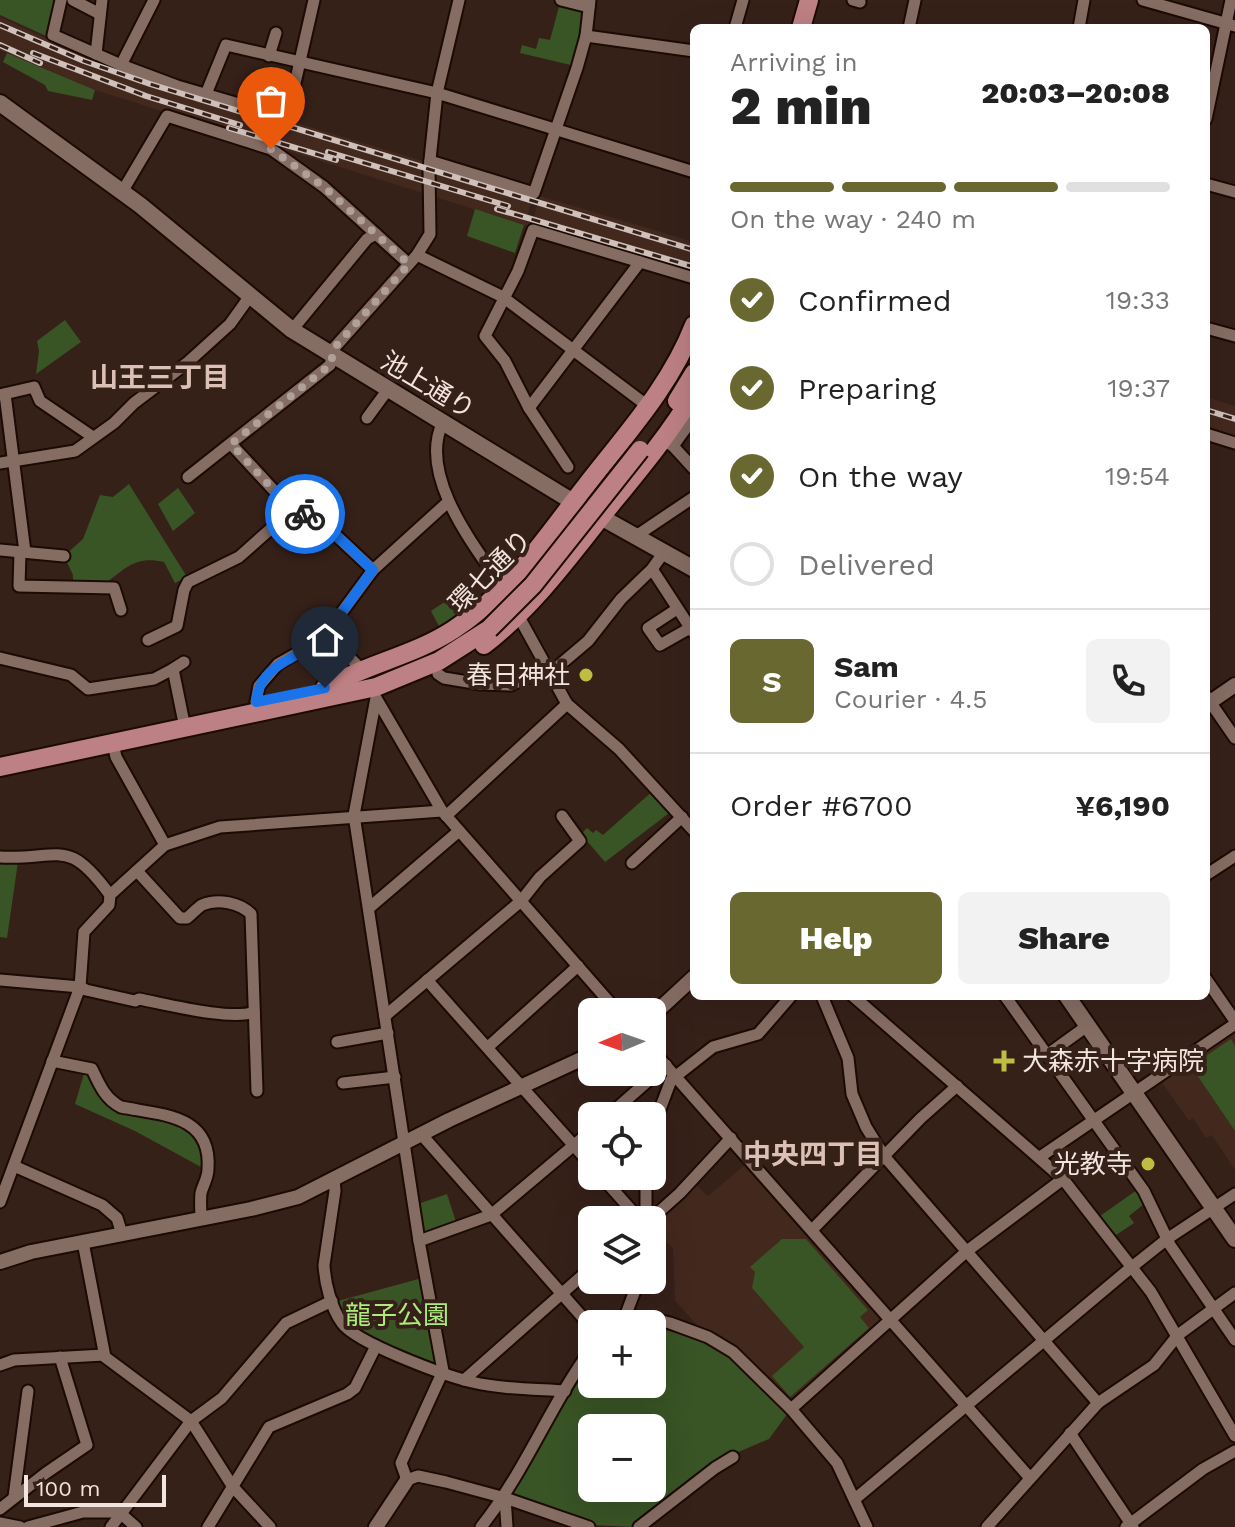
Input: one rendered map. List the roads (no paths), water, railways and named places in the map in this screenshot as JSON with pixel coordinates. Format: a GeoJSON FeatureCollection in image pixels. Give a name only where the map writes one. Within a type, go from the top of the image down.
{"type":"FeatureCollection","features":[{"type":"Feature","properties":{"kind":"main road"},"geometry":{"type":"LineString","coordinates":[[790,24],[797,0]]}},
{"type":"Feature","properties":{"kind":"main road"},"geometry":{"type":"LineString","coordinates":[[802,24],[809,0]]}},
{"type":"Feature","properties":{"kind":"main road","name":"池上通り"},"geometry":{"type":"LineString","coordinates":[[0,103],[122,192],[292,330],[574,501],[690,567]]}},
{"type":"Feature","properties":{"kind":"main road"},"geometry":{"type":"LineString","coordinates":[[326,693],[362,670],[401,657],[438,639],[473,616],[504,589],[649,407],[690,333]]}},
{"type":"Feature","properties":{"kind":"main road","name":"環七通り"},"geometry":{"type":"LineString","coordinates":[[636,447],[690,357]]}},
{"type":"Feature","properties":{"kind":"main road","name":"環七通り"},"geometry":{"type":"LineString","coordinates":[[369,694],[463,648],[672,408],[690,379]]}},
{"type":"Feature","properties":{"kind":"main road"},"geometry":{"type":"LineString","coordinates":[[326,693],[369,694],[438,674],[480,648],[519,617],[667,442],[690,400]]}},
{"type":"Feature","properties":{"kind":"main road","name":"環七通り"},"geometry":{"type":"LineString","coordinates":[[0,767],[113,744],[326,693],[396,669],[486,625]]}},
{"type":"Feature","properties":{"kind":"main road","name":"環七通り"},"geometry":{"type":"LineString","coordinates":[[0,755],[256,702],[326,693]]}},
{"type":"Feature","properties":{"kind":"main road"},"geometry":{"type":"LineString","coordinates":[[1070,1000],[1235,1239]]}},
{"type":"Feature","properties":{"kind":"street"},"geometry":{"type":"LineString","coordinates":[[61,0],[53,35],[121,65],[287,118],[314,0]]}},
{"type":"Feature","properties":{"kind":"street"},"geometry":{"type":"LineString","coordinates":[[73,0],[100,14]]}},
{"type":"Feature","properties":{"kind":"street"},"geometry":{"type":"LineString","coordinates":[[96,54],[102,0]]}},
{"type":"Feature","properties":{"kind":"street"},"geometry":{"type":"LineString","coordinates":[[121,65],[154,0]]}},
{"type":"Feature","properties":{"kind":"street"},"geometry":{"type":"LineString","coordinates":[[188,477],[330,365],[335,347],[413,260],[430,234],[430,161],[437,93],[459,0]]}},
{"type":"Feature","properties":{"kind":"street"},"geometry":{"type":"LineString","coordinates":[[430,161],[534,193],[586,36],[589,3],[561,0]]}},
{"type":"Feature","properties":{"kind":"street"},"geometry":{"type":"LineString","coordinates":[[736,24],[743,0]]}},
{"type":"Feature","properties":{"kind":"street"},"geometry":{"type":"LineString","coordinates":[[910,24],[915,0]]}},
{"type":"Feature","properties":{"kind":"street"},"geometry":{"type":"LineString","coordinates":[[1080,24],[1084,0]]}},
{"type":"Feature","properties":{"kind":"street"},"geometry":{"type":"LineString","coordinates":[[1143,0],[1230,24]]}},
{"type":"Feature","properties":{"kind":"street"},"geometry":{"type":"LineString","coordinates":[[1210,103],[1230,24],[1231,0]]}},
{"type":"Feature","properties":{"kind":"street"},"geometry":{"type":"LineString","coordinates":[[269,56],[276,33]]}},
{"type":"Feature","properties":{"kind":"street"},"geometry":{"type":"LineString","coordinates":[[586,36],[690,50]]}},
{"type":"Feature","properties":{"kind":"street"},"geometry":{"type":"LineString","coordinates":[[206,94],[226,45],[437,93],[690,171]]}},
{"type":"Feature","properties":{"kind":"street"},"geometry":{"type":"LineString","coordinates":[[122,192],[167,116],[271,149],[324,187],[376,234],[413,260],[503,297],[649,407]]}},
{"type":"Feature","properties":{"kind":"street"},"geometry":{"type":"LineString","coordinates":[[1210,185],[1235,192]]}},
{"type":"Feature","properties":{"kind":"street"},"geometry":{"type":"LineString","coordinates":[[568,467],[529,408],[505,361],[485,336],[518,271],[533,230],[690,277]]}},
{"type":"Feature","properties":{"kind":"street"},"geometry":{"type":"LineString","coordinates":[[292,330],[367,239],[376,234]]}},
{"type":"Feature","properties":{"kind":"street"},"geometry":{"type":"LineString","coordinates":[[529,408],[640,262]]}},
{"type":"Feature","properties":{"kind":"street"},"geometry":{"type":"LineString","coordinates":[[0,463],[75,451],[187,363],[230,324],[250,296]]}},
{"type":"Feature","properties":{"kind":"street"},"geometry":{"type":"LineString","coordinates":[[1210,329],[1235,336]]}},
{"type":"Feature","properties":{"kind":"street"},"geometry":{"type":"LineString","coordinates":[[93,437],[40,401],[34,387],[2,395],[14,461],[23,552],[19,586],[114,588],[121,610]]}},
{"type":"Feature","properties":{"kind":"street"},"geometry":{"type":"LineString","coordinates":[[367,418],[389,388]]}},
{"type":"Feature","properties":{"kind":"street"},"geometry":{"type":"LineString","coordinates":[[690,421],[667,442],[690,465]]}},
{"type":"Feature","properties":{"kind":"street"},"geometry":{"type":"LineString","coordinates":[[443,422],[437,435],[439,463],[448,502],[504,589]]}},
{"type":"Feature","properties":{"kind":"street"},"geometry":{"type":"LineString","coordinates":[[1210,435],[1235,443]]}},
{"type":"Feature","properties":{"kind":"street"},"geometry":{"type":"LineString","coordinates":[[231,444],[292,510],[325,525],[373,570]]}},
{"type":"Feature","properties":{"kind":"street"},"geometry":{"type":"LineString","coordinates":[[636,536],[690,500]]}},
{"type":"Feature","properties":{"kind":"street"},"geometry":{"type":"LineString","coordinates":[[256,702],[259,686],[278,664],[322,639],[373,570],[448,502]]}},
{"type":"Feature","properties":{"kind":"street"},"geometry":{"type":"LineString","coordinates":[[148,640],[177,626],[188,582],[239,557],[292,510]]}},
{"type":"Feature","properties":{"kind":"street"},"geometry":{"type":"LineString","coordinates":[[550,535],[566,538],[573,552]]}},
{"type":"Feature","properties":{"kind":"street"},"geometry":{"type":"LineString","coordinates":[[0,550],[64,556]]}},
{"type":"Feature","properties":{"kind":"street"},"geometry":{"type":"LineString","coordinates":[[438,674],[444,678],[480,684],[511,685],[565,663],[588,641],[664,552]]}},
{"type":"Feature","properties":{"kind":"street"},"geometry":{"type":"LineString","coordinates":[[652,569],[690,627]]}},
{"type":"Feature","properties":{"kind":"street"},"geometry":{"type":"LineString","coordinates":[[521,570],[528,584],[544,590]]}},
{"type":"Feature","properties":{"kind":"street"},"geometry":{"type":"LineString","coordinates":[[677,609],[648,628],[660,645],[690,631]]}},
{"type":"Feature","properties":{"kind":"street"},"geometry":{"type":"LineString","coordinates":[[519,617],[567,704],[619,749],[690,826]]}},
{"type":"Feature","properties":{"kind":"street"},"geometry":{"type":"LineString","coordinates":[[326,633],[362,670]]}},
{"type":"Feature","properties":{"kind":"street"},"geometry":{"type":"LineString","coordinates":[[0,658],[71,675],[88,689],[154,679],[178,666],[183,718]]}},
{"type":"Feature","properties":{"kind":"street"},"geometry":{"type":"LineString","coordinates":[[1210,700],[1235,685]]}},
{"type":"Feature","properties":{"kind":"street"},"geometry":{"type":"LineString","coordinates":[[369,694],[444,813],[606,998]]}},
{"type":"Feature","properties":{"kind":"street"},"geometry":{"type":"LineString","coordinates":[[369,694],[354,815],[419,1241],[443,1371],[401,1463],[407,1480]]}},
{"type":"Feature","properties":{"kind":"street"},"geometry":{"type":"LineString","coordinates":[[110,895],[165,845],[220,827],[354,815],[444,813],[567,704]]}},
{"type":"Feature","properties":{"kind":"street"},"geometry":{"type":"LineString","coordinates":[[1210,704],[1235,738]]}},
{"type":"Feature","properties":{"kind":"street"},"geometry":{"type":"LineString","coordinates":[[113,744],[116,757],[165,845]]}},
{"type":"Feature","properties":{"kind":"street"},"geometry":{"type":"LineString","coordinates":[[385,1016],[521,901],[540,877],[580,841],[562,816]]}},
{"type":"Feature","properties":{"kind":"street"},"geometry":{"type":"LineString","coordinates":[[632,863],[682,817]]}},
{"type":"Feature","properties":{"kind":"street"},"geometry":{"type":"LineString","coordinates":[[369,908],[459,831]]}},
{"type":"Feature","properties":{"kind":"street"},"geometry":{"type":"LineString","coordinates":[[0,857],[58,853],[74,857],[93,872],[110,895],[109,905],[84,932],[80,987],[0,1202]]}},
{"type":"Feature","properties":{"kind":"street"},"geometry":{"type":"LineString","coordinates":[[1210,872],[1235,856]]}},
{"type":"Feature","properties":{"kind":"street"},"geometry":{"type":"LineString","coordinates":[[137,871],[180,918],[187,918],[200,906],[209,904],[236,903],[251,914],[257,1091]]}},
{"type":"Feature","properties":{"kind":"street"},"geometry":{"type":"LineString","coordinates":[[488,1047],[578,966]]}},
{"type":"Feature","properties":{"kind":"street"},"geometry":{"type":"LineString","coordinates":[[0,980],[80,987],[135,1001],[139,999],[216,1012],[254,1012]]}},
{"type":"Feature","properties":{"kind":"street"},"geometry":{"type":"LineString","coordinates":[[427,980],[578,1150]]}},
{"type":"Feature","properties":{"kind":"street"},"geometry":{"type":"LineString","coordinates":[[666,1003],[690,981]]}},
{"type":"Feature","properties":{"kind":"street"},"geometry":{"type":"LineString","coordinates":[[1040,1157],[1235,1022],[1210,985]]}},
{"type":"Feature","properties":{"kind":"street"},"geometry":{"type":"LineString","coordinates":[[663,1102],[674,1076],[713,1047],[758,1034],[788,1000]]}},
{"type":"Feature","properties":{"kind":"street"},"geometry":{"type":"LineString","coordinates":[[824,1000],[848,1058],[852,1094],[866,1127],[884,1156],[1098,1403]]}},
{"type":"Feature","properties":{"kind":"street"},"geometry":{"type":"LineString","coordinates":[[858,1000],[1063,1179],[1133,1267],[1178,1335],[1235,1436]]}},
{"type":"Feature","properties":{"kind":"street"},"geometry":{"type":"LineString","coordinates":[[1008,1000],[1144,1191],[1167,1239],[1235,1340]]}},
{"type":"Feature","properties":{"kind":"street"},"geometry":{"type":"LineString","coordinates":[[1047,1055],[1087,1026]]}},
{"type":"Feature","properties":{"kind":"street"},"geometry":{"type":"LineString","coordinates":[[337,1042],[388,1033]]}},
{"type":"Feature","properties":{"kind":"street"},"geometry":{"type":"LineString","coordinates":[[52,1061],[92,1069],[103,1091],[121,1107],[189,1122],[205,1144],[209,1164],[202,1191],[201,1219]]}},
{"type":"Feature","properties":{"kind":"street"},"geometry":{"type":"LineString","coordinates":[[0,1262],[278,1203],[306,1193],[404,1142],[578,1061]]}},
{"type":"Feature","properties":{"kind":"street"},"geometry":{"type":"LineString","coordinates":[[666,1065],[1030,1478]]}},
{"type":"Feature","properties":{"kind":"street"},"geometry":{"type":"LineString","coordinates":[[343,1083],[395,1077]]}},
{"type":"Feature","properties":{"kind":"street"},"geometry":{"type":"LineString","coordinates":[[624,1102],[642,1086]]}},
{"type":"Feature","properties":{"kind":"street"},"geometry":{"type":"LineString","coordinates":[[812,1230],[957,1086]]}},
{"type":"Feature","properties":{"kind":"street"},"geometry":{"type":"LineString","coordinates":[[421,1134],[578,1312]]}},
{"type":"Feature","properties":{"kind":"street"},"geometry":{"type":"LineString","coordinates":[[664,1206],[680,1193],[731,1138]]}},
{"type":"Feature","properties":{"kind":"street"},"geometry":{"type":"LineString","coordinates":[[419,1241],[491,1215],[578,1142]]}},
{"type":"Feature","properties":{"kind":"street"},"geometry":{"type":"LineString","coordinates":[[14,1166],[102,1205],[117,1218],[122,1234]]}},
{"type":"Feature","properties":{"kind":"street"},"geometry":{"type":"LineString","coordinates":[[334,1179],[324,1265],[332,1301],[348,1329],[376,1346],[464,1380],[565,1391]]}},
{"type":"Feature","properties":{"kind":"street"},"geometry":{"type":"LineString","coordinates":[[791,1409],[967,1251],[1063,1179]]}},
{"type":"Feature","properties":{"kind":"street"},"geometry":{"type":"LineString","coordinates":[[615,1190],[632,1206]]}},
{"type":"Feature","properties":{"kind":"street"},"geometry":{"type":"LineString","coordinates":[[855,1499],[1167,1239],[1235,1194]]}},
{"type":"Feature","properties":{"kind":"street"},"geometry":{"type":"LineString","coordinates":[[83,1242],[104,1355]]}},
{"type":"Feature","properties":{"kind":"street"},"geometry":{"type":"LineString","coordinates":[[464,1380],[578,1280]]}},
{"type":"Feature","properties":{"kind":"street"},"geometry":{"type":"LineString","coordinates":[[987,1527],[1098,1403],[1154,1365],[1178,1335],[1235,1293]]}},
{"type":"Feature","properties":{"kind":"street"},"geometry":{"type":"LineString","coordinates":[[111,1527],[191,1421],[230,1389],[286,1323],[332,1301]]}},
{"type":"Feature","properties":{"kind":"street"},"geometry":{"type":"LineString","coordinates":[[666,1323],[708,1337],[733,1352],[791,1409],[837,1463],[867,1527]]}},
{"type":"Feature","properties":{"kind":"street"},"geometry":{"type":"LineString","coordinates":[[208,1527],[269,1427],[355,1388],[376,1346]]}},
{"type":"Feature","properties":{"kind":"street"},"geometry":{"type":"LineString","coordinates":[[0,1365],[14,1360],[104,1355],[191,1421],[233,1487],[270,1527]]}},
{"type":"Feature","properties":{"kind":"street"},"geometry":{"type":"LineString","coordinates":[[0,1509],[87,1445],[60,1357]]}},
{"type":"Feature","properties":{"kind":"street"},"geometry":{"type":"LineString","coordinates":[[481,1527],[505,1498],[578,1370]]}},
{"type":"Feature","properties":{"kind":"street"},"geometry":{"type":"LineString","coordinates":[[14,1497],[28,1391]]}},
{"type":"Feature","properties":{"kind":"street"},"geometry":{"type":"LineString","coordinates":[[1070,1433],[1130,1525],[1203,1469],[1235,1451]]}},
{"type":"Feature","properties":{"kind":"street"},"geometry":{"type":"LineString","coordinates":[[639,1527],[733,1457]]}},
{"type":"Feature","properties":{"kind":"street"},"geometry":{"type":"LineString","coordinates":[[376,1527],[407,1480],[418,1476],[505,1498],[589,1527]]}},
{"type":"Feature","properties":{"kind":"street"},"geometry":{"type":"LineString","coordinates":[[505,1498],[507,1527]]}},
{"type":"Feature","properties":{"kind":"street"},"geometry":{"type":"LineString","coordinates":[[28,1527],[83,1512],[119,1512],[136,1527]]}},
{"type":"Feature","properties":{"kind":"street"},"geometry":{"type":"LineString","coordinates":[[0,1523],[20,1527]]}},
{"type":"Feature","properties":{"kind":"railway"},"geometry":{"type":"LineString","coordinates":[[0,25],[84,61],[150,84],[690,249]]}},
{"type":"Feature","properties":{"kind":"railway"},"geometry":{"type":"LineString","coordinates":[[0,45],[40,63]]}},
{"type":"Feature","properties":{"kind":"railway"},"geometry":{"type":"LineString","coordinates":[[33,53],[146,96],[240,125]]}},
{"type":"Feature","properties":{"kind":"railway"},"geometry":{"type":"LineString","coordinates":[[229,128],[336,160]]}},
{"type":"Feature","properties":{"kind":"railway"},"geometry":{"type":"LineString","coordinates":[[328,152],[508,206]]}},
{"type":"Feature","properties":{"kind":"railway"},"geometry":{"type":"LineString","coordinates":[[497,209],[690,266]]}},
{"type":"Feature","properties":{"kind":"railway"},"geometry":{"type":"LineString","coordinates":[[1210,411],[1235,419]]}},
{"type":"Feature","properties":{"kind":"place","name":"春日神社"},"geometry":{"type":"Point","coordinates":[586,675]}},
{"type":"Feature","properties":{"kind":"place","name":"大森赤十字病院"},"geometry":{"type":"Point","coordinates":[1004,1061]}},
{"type":"Feature","properties":{"kind":"place","name":"光教寺"},"geometry":{"type":"Point","coordinates":[1148,1164]}},
{"type":"Feature","properties":{"kind":"district","name":"山王三丁目"},"geometry":{"type":"Point","coordinates":[160,377]}},
{"type":"Feature","properties":{"kind":"district","name":"中央四丁目"},"geometry":{"type":"Point","coordinates":[813,1154]}},
{"type":"Feature","properties":{"kind":"park label","name":"龍子公園"},"geometry":{"type":"Point","coordinates":[397,1315]}}]}
